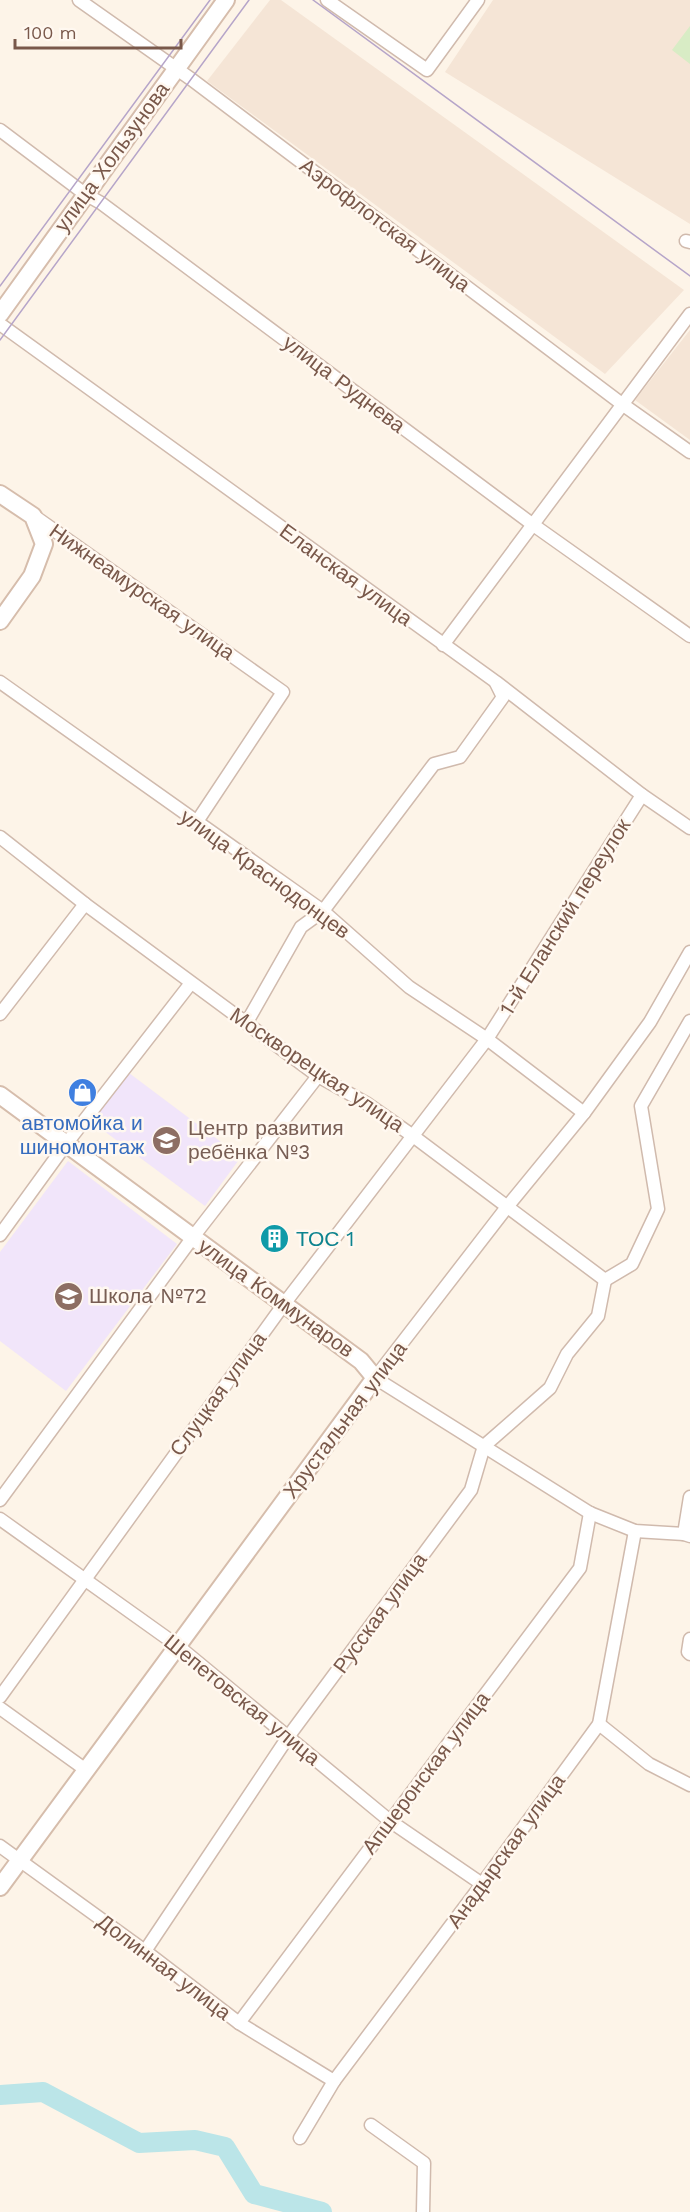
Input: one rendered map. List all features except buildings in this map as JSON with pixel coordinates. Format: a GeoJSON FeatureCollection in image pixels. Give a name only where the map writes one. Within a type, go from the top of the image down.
{"type":"FeatureCollection","features":[{"type":"Feature","properties":{"kind":"street","name":"Аэрофлотская улица"},"geometry":{"type":"LineString","coordinates":[[79,0],[175,69],[622,404],[690,452]]}},
{"type":"Feature","properties":{"kind":"street","name":"улица Хользунова"},"geometry":{"type":"LineString","coordinates":[[0,314],[226,0]]}},
{"type":"Feature","properties":{"kind":"street"},"geometry":{"type":"LineString","coordinates":[[327,0],[427,70],[478,0]]}},
{"type":"Feature","properties":{"kind":"street","name":"улица Руднева"},"geometry":{"type":"LineString","coordinates":[[0,130],[532,524],[690,636]]}},
{"type":"Feature","properties":{"kind":"street"},"geometry":{"type":"LineString","coordinates":[[443,645],[690,314]]}},
{"type":"Feature","properties":{"kind":"street","name":"Еланская улица"},"geometry":{"type":"LineString","coordinates":[[0,324],[496,682],[642,795],[690,828]]}},
{"type":"Feature","properties":{"kind":"street","name":"Нижнеамурская улица"},"geometry":{"type":"LineString","coordinates":[[0,494],[283,692],[196,823]]}},
{"type":"Feature","properties":{"kind":"street"},"geometry":{"type":"LineString","coordinates":[[0,621],[32,576],[44,544],[33,516]]}},
{"type":"Feature","properties":{"kind":"street","name":"улица Краснодонцев"},"geometry":{"type":"LineString","coordinates":[[0,682],[323,911],[409,987],[487,1040],[584,1113]]}},
{"type":"Feature","properties":{"kind":"street"},"geometry":{"type":"LineString","coordinates":[[247,1022],[301,927],[323,911],[434,764],[460,757],[503,698],[496,682]]}},
{"type":"Feature","properties":{"kind":"street","name":"1-й Еланский переулок"},"geometry":{"type":"LineString","coordinates":[[487,1040],[642,795]]}},
{"type":"Feature","properties":{"kind":"street","name":"Москворецкая улица"},"geometry":{"type":"LineString","coordinates":[[0,837],[191,983],[318,1076],[366,1103],[413,1136],[604,1280]]}},
{"type":"Feature","properties":{"kind":"street"},"geometry":{"type":"LineString","coordinates":[[0,1014],[85,904]]}},
{"type":"Feature","properties":{"kind":"street","name":"Хрустальная улица"},"geometry":{"type":"LineString","coordinates":[[0,1887],[375,1378],[507,1207],[584,1113],[650,1022],[689,956]]}},
{"type":"Feature","properties":{"kind":"street"},"geometry":{"type":"LineString","coordinates":[[0,1235],[66,1144],[191,983]]}},
{"type":"Feature","properties":{"kind":"street"},"geometry":{"type":"LineString","coordinates":[[484,1446],[550,1388],[567,1354],[598,1316],[604,1280],[632,1264],[658,1209],[641,1106],[690,1021]]}},
{"type":"Feature","properties":{"kind":"street","name":"Слуцкая улица"},"geometry":{"type":"LineString","coordinates":[[0,1697],[284,1304],[487,1040]]}},
{"type":"Feature","properties":{"kind":"street"},"geometry":{"type":"LineString","coordinates":[[0,1500],[193,1237],[318,1076]]}},
{"type":"Feature","properties":{"kind":"street","name":"улица Коммунаров"},"geometry":{"type":"LineString","coordinates":[[0,1095],[362,1361],[375,1378],[590,1513],[635,1531],[687,1535]]}},
{"type":"Feature","properties":{"kind":"street","name":"Русская улица"},"geometry":{"type":"LineString","coordinates":[[145,1951],[288,1737],[471,1490],[484,1446]]}},
{"type":"Feature","properties":{"kind":"street"},"geometry":{"type":"LineString","coordinates":[[687,1535],[690,1497]]}},
{"type":"Feature","properties":{"kind":"street","name":"Апшеронская улица"},"geometry":{"type":"LineString","coordinates":[[239,2023],[580,1568],[590,1513]]}},
{"type":"Feature","properties":{"kind":"street","name":"Шепетовская улица"},"geometry":{"type":"LineString","coordinates":[[0,1519],[178,1646],[390,1821],[482,1884]]}},
{"type":"Feature","properties":{"kind":"street","name":"Анадырская улица"},"geometry":{"type":"LineString","coordinates":[[300,2138],[334,2081],[599,1724],[635,1531]]}},
{"type":"Feature","properties":{"kind":"street"},"geometry":{"type":"LineString","coordinates":[[690,1639],[688,1652],[690,1654]]}},
{"type":"Feature","properties":{"kind":"street"},"geometry":{"type":"LineString","coordinates":[[0,1708],[86,1770]]}},
{"type":"Feature","properties":{"kind":"street"},"geometry":{"type":"LineString","coordinates":[[599,1724],[649,1764],[690,1785]]}},
{"type":"Feature","properties":{"kind":"street","name":"Долинная улица"},"geometry":{"type":"LineString","coordinates":[[0,1846],[145,1951],[239,2023],[334,2081]]}},
{"type":"Feature","properties":{"kind":"street"},"geometry":{"type":"LineString","coordinates":[[371,2125],[424,2163],[423,2212]]}},
{"type":"Feature","properties":{"kind":"shaded area"},"geometry":{"type":"Polygon","coordinates":[[[270,0],[281,0],[684,290],[605,374],[207,81],[270,0]]]}},
{"type":"Feature","properties":{"kind":"shaded area"},"geometry":{"type":"Polygon","coordinates":[[[493,0],[690,0],[690,224],[445,72],[493,0]]]}},
{"type":"Feature","properties":{"kind":"shaded area"},"geometry":{"type":"Polygon","coordinates":[[[690,330],[690,440],[635,400],[690,330]]]}},
{"type":"Feature","properties":{"kind":"shaded area","name":"Центр развития ребёнка №3"},"geometry":{"type":"Polygon","coordinates":[[[129,1073],[241,1157],[205,1206],[92,1122],[129,1073]]]}},
{"type":"Feature","properties":{"kind":"shaded area","name":"Школа №72"},"geometry":{"type":"Polygon","coordinates":[[[68,1161],[177,1244],[66,1391],[0,1341],[0,1252],[68,1161]]]}},
{"type":"Feature","properties":{"kind":"green space"},"geometry":{"type":"Polygon","coordinates":[[[690,26],[690,64],[672,50],[690,26]]]}},
{"type":"Feature","properties":{"kind":"waterway"},"geometry":{"type":"LineString","coordinates":[[0,2095],[43,2092],[139,2143],[195,2140],[225,2147],[254,2194],[322,2212]]}},
{"type":"Feature","properties":{"kind":"tram line"},"geometry":{"type":"LineString","coordinates":[[0,286],[210,0]]}},
{"type":"Feature","properties":{"kind":"tram line"},"geometry":{"type":"LineString","coordinates":[[0,340],[249,0]]}},
{"type":"Feature","properties":{"kind":"tram line"},"geometry":{"type":"LineString","coordinates":[[313,0],[690,276]]}},
{"type":"Feature","properties":{"kind":"place","name":"автомойка и шиномонтаж"},"geometry":{"type":"Point","coordinates":[82,1092]}},
{"type":"Feature","properties":{"kind":"place","name":"Центр развития ребёнка №3"},"geometry":{"type":"Point","coordinates":[167,1140]}},
{"type":"Feature","properties":{"kind":"place","name":"ТОС 1"},"geometry":{"type":"Point","coordinates":[275,1239]}},
{"type":"Feature","properties":{"kind":"place","name":"Школа №72"},"geometry":{"type":"Point","coordinates":[68,1296]}}]}
